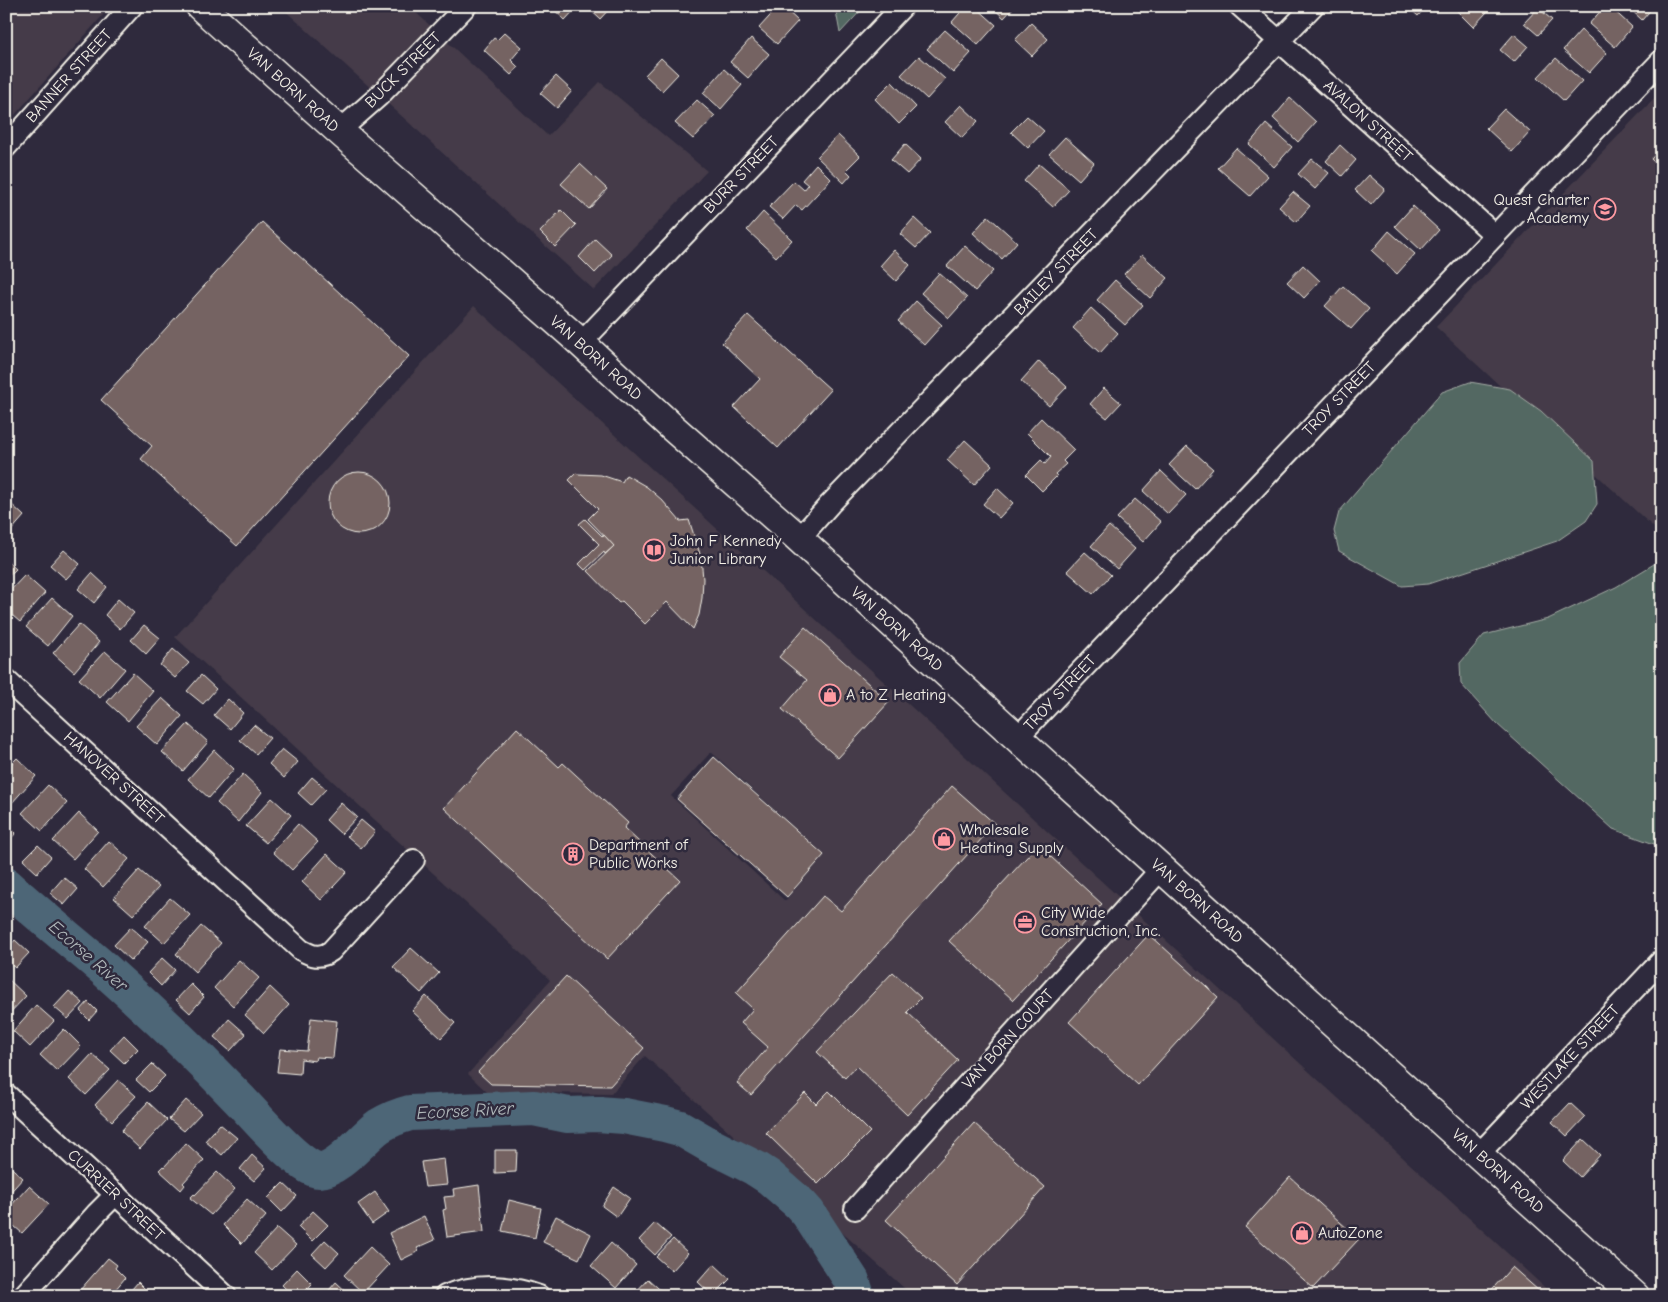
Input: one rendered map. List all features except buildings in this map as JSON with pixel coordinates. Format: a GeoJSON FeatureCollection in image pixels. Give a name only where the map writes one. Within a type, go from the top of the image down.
{"type":"FeatureCollection","features":[{"type":"Feature","properties":{"kind":"main road","name":"VAN BORN ROAD"},"geometry":{"type":"LineString","coordinates":[[200,6],[798,539],[1635,1296]]}},
{"type":"Feature","properties":{"kind":"street","name":"BANNER STREET"},"geometry":{"type":"LineString","coordinates":[[6,147],[132,6]]}},
{"type":"Feature","properties":{"kind":"street","name":"BUCK STREET"},"geometry":{"type":"LineString","coordinates":[[339,131],[379,96],[466,6]]}},
{"type":"Feature","properties":{"kind":"street","name":"BURR STREET"},"geometry":{"type":"LineString","coordinates":[[580,344],[903,6]]}},
{"type":"Feature","properties":{"kind":"street","name":"AVALON STREET"},"geometry":{"type":"LineString","coordinates":[[1240,6],[1495,235]]}},
{"type":"Feature","properties":{"kind":"street","name":"BAILEY STREET"},"geometry":{"type":"LineString","coordinates":[[798,539],[1313,6]]}},
{"type":"Feature","properties":{"kind":"street","name":"TROY STREET"},"geometry":{"type":"LineString","coordinates":[[1017,738],[1662,60]]}},
{"type":"Feature","properties":{"kind":"street","name":"HANOVER STREET"},"geometry":{"type":"LineString","coordinates":[[6,680],[301,950],[310,955],[325,955],[336,946],[414,860]]}},
{"type":"Feature","properties":{"kind":"street","name":"VAN BORN COURT"},"geometry":{"type":"LineString","coordinates":[[855,1209],[1161,869]]}},
{"type":"Feature","properties":{"kind":"street","name":"WESTLAKE STREET"},"geometry":{"type":"LineString","coordinates":[[1479,1154],[1662,960]]}},
{"type":"Feature","properties":{"kind":"street","name":"CURRIER STREET"},"geometry":{"type":"LineString","coordinates":[[6,1094],[226,1296]]}},
{"type":"Feature","properties":{"kind":"street"},"geometry":{"type":"LineString","coordinates":[[23,1296],[116,1194]]}},
{"type":"Feature","properties":{"kind":"street"},"geometry":{"type":"LineString","coordinates":[[445,1296],[467,1288],[494,1286],[522,1290],[539,1296]]}},
{"type":"Feature","properties":{"kind":"shaded area"},"geometry":{"type":"Polygon","coordinates":[[[6,6],[111,6],[6,125],[6,6]]]}},
{"type":"Feature","properties":{"kind":"shaded area"},"geometry":{"type":"Polygon","coordinates":[[[280,6],[409,6],[548,136],[600,82],[707,171],[594,290],[280,6]]]}},
{"type":"Feature","properties":{"kind":"shaded area","name":"Quest Charter Academy"},"geometry":{"type":"Polygon","coordinates":[[[1662,90],[1662,535],[1436,327],[1662,90]]]}},
{"type":"Feature","properties":{"kind":"shaded area"},"geometry":{"type":"Polygon","coordinates":[[[474,306],[1554,1296],[913,1296],[645,1056],[611,1094],[487,1092],[468,1074],[550,980],[175,637],[474,306]],[[711,752],[671,796],[785,901],[824,855],[711,752]]]}},
{"type":"Feature","properties":{"kind":"green space"},"geometry":{"type":"Polygon","coordinates":[[[835,6],[865,6],[840,33],[835,6]]]}},
{"type":"Feature","properties":{"kind":"green space"},"geometry":{"type":"Polygon","coordinates":[[[1470,382],[1510,389],[1541,411],[1594,461],[1597,504],[1586,521],[1557,541],[1428,584],[1402,586],[1339,551],[1334,531],[1339,512],[1442,392],[1470,382]]]}},
{"type":"Feature","properties":{"kind":"green space"},"geometry":{"type":"Polygon","coordinates":[[[1662,561],[1662,841],[1654,844],[1613,829],[1497,724],[1461,684],[1460,663],[1484,635],[1548,619],[1616,587],[1662,561]]]}},
{"type":"Feature","properties":{"kind":"waterway","name":"Ecorse River"},"geometry":{"type":"LineString","coordinates":[[6,885],[138,1000],[289,1151],[311,1167],[319,1170],[327,1169],[342,1159],[379,1126],[394,1118],[410,1113],[534,1108],[568,1115],[598,1114],[624,1116],[665,1124],[680,1128],[755,1168],[769,1177],[800,1204],[808,1213],[852,1281],[857,1296]]}},
{"type":"Feature","properties":{"kind":"place","name":"Quest Charter Academy"},"geometry":{"type":"Point","coordinates":[1605,209]}},
{"type":"Feature","properties":{"kind":"place","name":"John F Kennedy Junior Library"},"geometry":{"type":"Point","coordinates":[654,550]}},
{"type":"Feature","properties":{"kind":"place","name":"A to Z Heating"},"geometry":{"type":"Point","coordinates":[830,695]}},
{"type":"Feature","properties":{"kind":"place","name":"Wholesale Heating Supply"},"geometry":{"type":"Point","coordinates":[944,839]}},
{"type":"Feature","properties":{"kind":"place","name":"Department of Public Works"},"geometry":{"type":"Point","coordinates":[573,854]}},
{"type":"Feature","properties":{"kind":"place","name":"City Wide Construction, Inc."},"geometry":{"type":"Point","coordinates":[1025,922]}},
{"type":"Feature","properties":{"kind":"place","name":"AutoZone"},"geometry":{"type":"Point","coordinates":[1302,1233]}}]}
